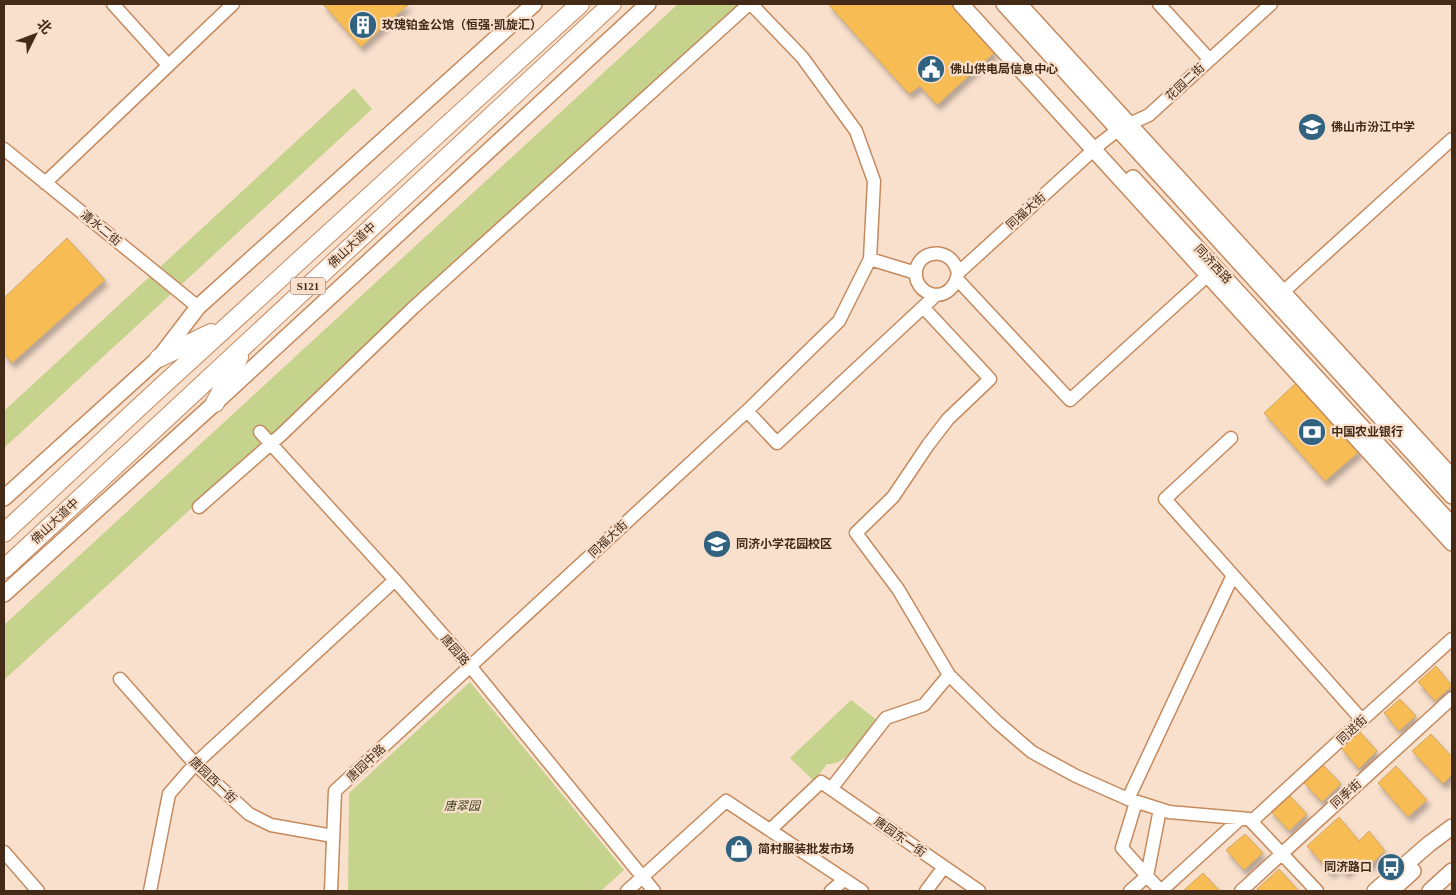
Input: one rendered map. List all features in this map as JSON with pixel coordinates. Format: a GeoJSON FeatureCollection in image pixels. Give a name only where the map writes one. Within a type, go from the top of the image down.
{"type":"FeatureCollection","features":[{"type":"Feature","properties":{"kind":"highway","name":"佛山大道中"},"geometry":{"type":"LineString","coordinates":[[4,533],[580,4]]}},
{"type":"Feature","properties":{"kind":"highway","name":"佛山大道中"},"geometry":{"type":"LineString","coordinates":[[4,569],[612,4]]}},
{"type":"Feature","properties":{"kind":"highway"},"geometry":{"type":"LineString","coordinates":[[159,358],[228,326]]}},
{"type":"Feature","properties":{"kind":"highway"},"geometry":{"type":"LineString","coordinates":[[214,403],[246,344]]}},
{"type":"Feature","properties":{"kind":"main road"},"geometry":{"type":"LineString","coordinates":[[4,498],[159,358],[198,307],[534,4]]}},
{"type":"Feature","properties":{"kind":"main road"},"geometry":{"type":"LineString","coordinates":[[4,594],[648,4]]}},
{"type":"Feature","properties":{"kind":"main road","name":"同济西路"},"geometry":{"type":"LineString","coordinates":[[961,4],[972,8],[1098,147],[1452,525]]}},
{"type":"Feature","properties":{"kind":"main road","name":"同济西路"},"geometry":{"type":"LineString","coordinates":[[1004,4],[1124,126],[1325,356],[1452,496]]}},
{"type":"Feature","properties":{"kind":"main road"},"geometry":{"type":"LineString","coordinates":[[1025,6],[1124,126],[1283,292],[1452,477]]}},
{"type":"Feature","properties":{"kind":"main road"},"geometry":{"type":"LineString","coordinates":[[1098,147],[1208,275],[1452,543]]}},
{"type":"Feature","properties":{"kind":"main road"},"geometry":{"type":"LineString","coordinates":[[1325,356],[1359,375],[1371,405]]}},
{"type":"Feature","properties":{"kind":"main road"},"geometry":{"type":"LineString","coordinates":[[1375,891],[1429,844],[1452,827]]}},
{"type":"Feature","properties":{"kind":"main road"},"geometry":{"type":"LineString","coordinates":[[1391,891],[1452,835]]}},
{"type":"Feature","properties":{"kind":"main road"},"geometry":{"type":"LineString","coordinates":[[1430,891],[1452,871]]}},
{"type":"Feature","properties":{"kind":"main road"},"geometry":{"type":"LineString","coordinates":[[1445,891],[1452,885]]}},
{"type":"Feature","properties":{"kind":"street"},"geometry":{"type":"LineString","coordinates":[[113,4],[168,65]]}},
{"type":"Feature","properties":{"kind":"street"},"geometry":{"type":"LineString","coordinates":[[46,183],[233,4]]}},
{"type":"Feature","properties":{"kind":"street"},"geometry":{"type":"LineString","coordinates":[[199,507],[271,444],[413,308],[750,4],[802,57],[856,131],[874,181],[870,259],[916,273]]}},
{"type":"Feature","properties":{"kind":"street"},"geometry":{"type":"LineString","coordinates":[[1159,4],[1209,59]]}},
{"type":"Feature","properties":{"kind":"street","name":"花园二街"},"geometry":{"type":"LineString","coordinates":[[1098,147],[1124,126],[1149,115],[1271,4]]}},
{"type":"Feature","properties":{"kind":"street"},"geometry":{"type":"LineString","coordinates":[[1283,292],[1452,139]]}},
{"type":"Feature","properties":{"kind":"street","name":"同福大街"},"geometry":{"type":"LineString","coordinates":[[747,412],[777,443],[936,295],[950,290],[954,286],[957,276],[1098,147]]}},
{"type":"Feature","properties":{"kind":"street","name":"清水二街"},"geometry":{"type":"LineString","coordinates":[[4,149],[198,307]]}},
{"type":"Feature","properties":{"kind":"street"},"geometry":{"type":"LineString","coordinates":[[936,295],[924,290],[919,285],[916,273],[921,260],[933,254],[940,254],[952,260],[956,266],[957,276],[1070,400],[1208,275]]}},
{"type":"Feature","properties":{"kind":"street","name":"同福大街"},"geometry":{"type":"LineString","coordinates":[[470,666],[747,412],[839,321],[870,259]]}},
{"type":"Feature","properties":{"kind":"street"},"geometry":{"type":"LineString","coordinates":[[924,307],[990,379],[948,419],[893,497],[856,533],[898,589],[949,675],[997,722],[1032,752],[1076,776],[1132,800],[1169,812],[1247,820],[1282,853],[1317,891]]}},
{"type":"Feature","properties":{"kind":"street","name":"唐园路"},"geometry":{"type":"LineString","coordinates":[[260,432],[395,580],[470,666],[654,891]]}},
{"type":"Feature","properties":{"kind":"street"},"geometry":{"type":"LineString","coordinates":[[1231,438],[1165,499],[1362,720]]}},
{"type":"Feature","properties":{"kind":"street"},"geometry":{"type":"LineString","coordinates":[[1161,891],[1122,848],[1132,800],[1233,575]]}},
{"type":"Feature","properties":{"kind":"street"},"geometry":{"type":"LineString","coordinates":[[150,891],[169,794],[195,764],[395,580]]}},
{"type":"Feature","properties":{"kind":"street","name":"同进街"},"geometry":{"type":"LineString","coordinates":[[1161,891],[1247,820],[1452,639]]}},
{"type":"Feature","properties":{"kind":"street","name":"唐园中路"},"geometry":{"type":"LineString","coordinates":[[331,891],[335,791],[470,666]]}},
{"type":"Feature","properties":{"kind":"street"},"geometry":{"type":"LineString","coordinates":[[770,830],[826,786],[886,718],[924,705],[949,675]]}},
{"type":"Feature","properties":{"kind":"street","name":"唐园西一街"},"geometry":{"type":"LineString","coordinates":[[120,679],[195,764],[249,814],[271,825],[333,836]]}},
{"type":"Feature","properties":{"kind":"street","name":"同季街"},"geometry":{"type":"LineString","coordinates":[[1241,891],[1452,698]]}},
{"type":"Feature","properties":{"kind":"street","name":"唐园东一街"},"geometry":{"type":"LineString","coordinates":[[826,786],[979,891]]}},
{"type":"Feature","properties":{"kind":"street"},"geometry":{"type":"LineString","coordinates":[[627,891],[726,801],[862,891]]}},
{"type":"Feature","properties":{"kind":"street"},"geometry":{"type":"LineString","coordinates":[[1130,891],[1147,876],[1160,809]]}},
{"type":"Feature","properties":{"kind":"street"},"geometry":{"type":"LineString","coordinates":[[4,852],[38,891]]}},
{"type":"Feature","properties":{"kind":"street"},"geometry":{"type":"LineString","coordinates":[[926,891],[944,867]]}},
{"type":"Feature","properties":{"kind":"street"},"geometry":{"type":"LineString","coordinates":[[831,891],[844,880]]}},
{"type":"Feature","properties":{"kind":"green space"},"geometry":{"type":"Polygon","coordinates":[[[678,4],[742,4],[4,680],[4,625],[678,4]]]}},
{"type":"Feature","properties":{"kind":"green space"},"geometry":{"type":"Polygon","coordinates":[[[354,88],[372,109],[4,448],[4,411],[354,88]]]}},
{"type":"Feature","properties":{"kind":"green space","name":"唐翠园"},"geometry":{"type":"Polygon","coordinates":[[[470,682],[624,870],[601,891],[348,891],[349,793],[470,682]]]}},
{"type":"Feature","properties":{"kind":"green space"},"geometry":{"type":"Polygon","coordinates":[[[851,700],[877,720],[849,755],[842,760],[827,764],[814,781],[790,758],[851,700]]]}},
{"type":"Feature","properties":{"kind":"building","name":"玫瑰铂金公馆（恒强·凯旋汇）"},"geometry":{"type":"Polygon","coordinates":[[[323,4],[409,4],[361,47],[323,4]]]}},
{"type":"Feature","properties":{"kind":"building","name":"佛山供电局信息中心"},"geometry":{"type":"Polygon","coordinates":[[[828,4],[951,4],[995,52],[937,105],[920,86],[909,94],[828,4]]]}},
{"type":"Feature","properties":{"kind":"building"},"geometry":{"type":"Polygon","coordinates":[[[67,238],[105,280],[12,363],[4,354],[4,298],[67,238]]]}},
{"type":"Feature","properties":{"kind":"building","name":"中国农业银行"},"geometry":{"type":"Polygon","coordinates":[[[1297,382],[1360,451],[1325,481],[1264,413],[1297,382]]]}},
{"type":"Feature","properties":{"kind":"building"},"geometry":{"type":"Polygon","coordinates":[[[1436,666],[1452,686],[1435,701],[1418,682],[1436,666]]]}},
{"type":"Feature","properties":{"kind":"building"},"geometry":{"type":"Polygon","coordinates":[[[1400,699],[1416,716],[1399,731],[1384,713],[1400,699]]]}},
{"type":"Feature","properties":{"kind":"building"},"geometry":{"type":"Polygon","coordinates":[[[1360,732],[1377,751],[1359,769],[1341,748],[1360,732]]]}},
{"type":"Feature","properties":{"kind":"building"},"geometry":{"type":"Polygon","coordinates":[[[1431,734],[1452,757],[1452,775],[1443,784],[1412,751],[1431,734]]]}},
{"type":"Feature","properties":{"kind":"building"},"geometry":{"type":"Polygon","coordinates":[[[1323,765],[1341,784],[1322,802],[1304,783],[1323,765]]]}},
{"type":"Feature","properties":{"kind":"building"},"geometry":{"type":"Polygon","coordinates":[[[1396,766],[1427,800],[1408,817],[1378,783],[1396,766]]]}},
{"type":"Feature","properties":{"kind":"building"},"geometry":{"type":"Polygon","coordinates":[[[1289,795],[1307,814],[1289,831],[1270,810],[1289,795]]]}},
{"type":"Feature","properties":{"kind":"building"},"geometry":{"type":"Polygon","coordinates":[[[1339,817],[1359,841],[1369,831],[1385,851],[1368,867],[1360,861],[1346,873],[1339,866],[1331,873],[1307,846],[1339,817]]]}},
{"type":"Feature","properties":{"kind":"building"},"geometry":{"type":"Polygon","coordinates":[[[1245,834],[1263,853],[1244,870],[1226,850],[1245,834]]]}},
{"type":"Feature","properties":{"kind":"building"},"geometry":{"type":"Polygon","coordinates":[[[1279,869],[1299,891],[1259,891],[1257,889],[1279,869]]]}},
{"type":"Feature","properties":{"kind":"building"},"geometry":{"type":"Polygon","coordinates":[[[1203,873],[1220,891],[1184,890],[1203,873]]]}},
{"type":"Feature","properties":{"kind":"place","name":"玫瑰铂金公馆（恒强·凯旋汇）"},"geometry":{"type":"Point","coordinates":[363,25]}},
{"type":"Feature","properties":{"kind":"place","name":"佛山供电局信息中心"},"geometry":{"type":"Point","coordinates":[931,69]}},
{"type":"Feature","properties":{"kind":"place","name":"佛山市汾江中学"},"geometry":{"type":"Point","coordinates":[1312,127]}},
{"type":"Feature","properties":{"kind":"place","name":"中国农业银行"},"geometry":{"type":"Point","coordinates":[1312,432]}},
{"type":"Feature","properties":{"kind":"place","name":"同济小学花园校区"},"geometry":{"type":"Point","coordinates":[717,544]}},
{"type":"Feature","properties":{"kind":"place","name":"简村服装批发市场"},"geometry":{"type":"Point","coordinates":[739,849]}},
{"type":"Feature","properties":{"kind":"place","name":"同济路口"},"geometry":{"type":"Point","coordinates":[1391,867]}}]}
